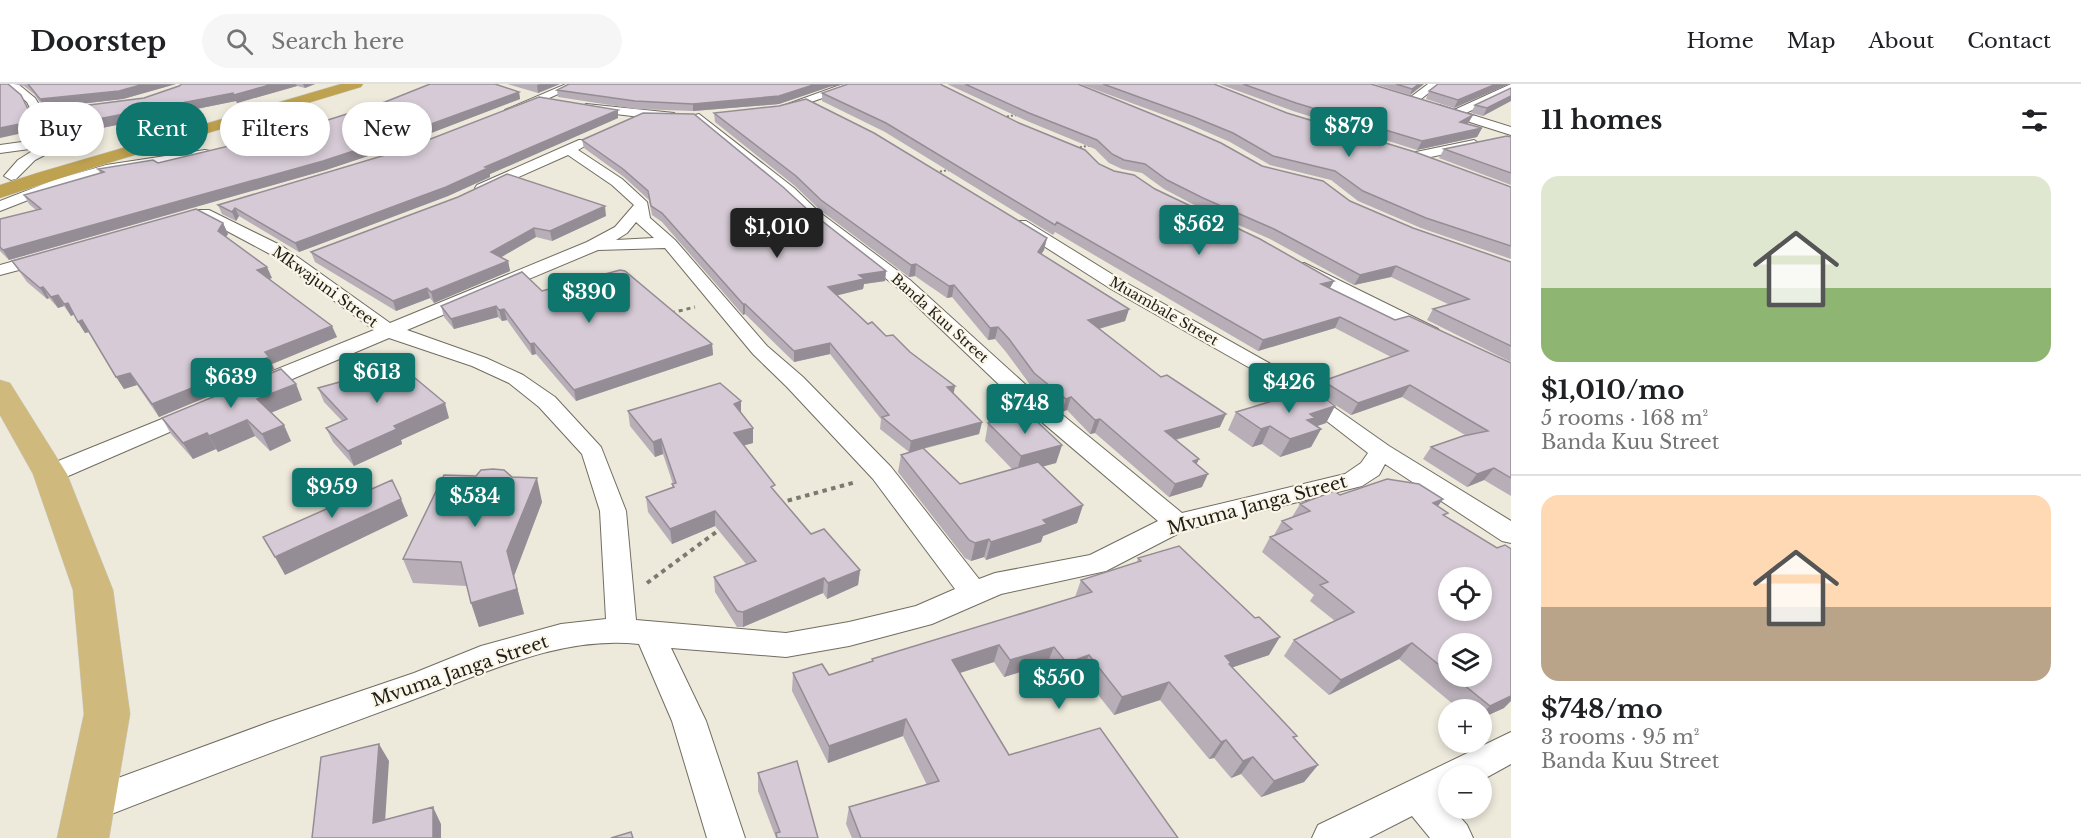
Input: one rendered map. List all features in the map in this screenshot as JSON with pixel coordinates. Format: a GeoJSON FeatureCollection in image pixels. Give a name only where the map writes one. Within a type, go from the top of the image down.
{"type":"FeatureCollection","features":[{"type":"Feature","properties":{"kind":"highway"},"geometry":{"type":"LineString","coordinates":[[4,182],[88,163],[264,114],[356,84]]}},
{"type":"Feature","properties":{"kind":"main road"},"geometry":{"type":"LineString","coordinates":[[0,389],[50,474],[93,590],[107,714],[87,822]]}},
{"type":"Feature","properties":{"kind":"street"},"geometry":{"type":"LineString","coordinates":[[11,84],[28,96],[32,102]]}},
{"type":"Feature","properties":{"kind":"street"},"geometry":{"type":"LineString","coordinates":[[497,115],[576,84]]}},
{"type":"Feature","properties":{"kind":"street"},"geometry":{"type":"LineString","coordinates":[[765,111],[808,102],[823,94],[857,84]]}},
{"type":"Feature","properties":{"kind":"street"},"geometry":{"type":"LineString","coordinates":[[1435,84],[1406,99],[1511,133]]}},
{"type":"Feature","properties":{"kind":"street"},"geometry":{"type":"LineString","coordinates":[[1455,114],[1511,87]]}},
{"type":"Feature","properties":{"kind":"street"},"geometry":{"type":"LineString","coordinates":[[516,93],[568,105],[643,114],[699,118],[721,116]]}},
{"type":"Feature","properties":{"kind":"street"},"geometry":{"type":"LineString","coordinates":[[808,102],[832,113]]}},
{"type":"Feature","properties":{"kind":"street"},"geometry":{"type":"LineString","coordinates":[[621,126],[643,114]]}},
{"type":"Feature","properties":{"kind":"street","name":"Banda Kuu Street"},"geometry":{"type":"LineString","coordinates":[[699,118],[789,191],[814,215],[904,284],[1018,390],[1177,524]]}},
{"type":"Feature","properties":{"kind":"street"},"geometry":{"type":"LineString","coordinates":[[1437,164],[1411,154],[1511,133]]}},
{"type":"Feature","properties":{"kind":"street"},"geometry":{"type":"LineString","coordinates":[[465,196],[600,136]]}},
{"type":"Feature","properties":{"kind":"street"},"geometry":{"type":"LineString","coordinates":[[0,149],[18,146]]}},
{"type":"Feature","properties":{"kind":"street"},"geometry":{"type":"LineString","coordinates":[[569,150],[617,182],[642,205],[642,219],[669,243],[760,350],[795,382],[882,473],[974,593]]}},
{"type":"Feature","properties":{"kind":"street"},"geometry":{"type":"LineString","coordinates":[[0,206],[106,169],[214,152]]}},
{"type":"Feature","properties":{"kind":"street"},"geometry":{"type":"LineString","coordinates":[[4,182],[19,165],[34,156]]}},
{"type":"Feature","properties":{"kind":"street"},"geometry":{"type":"LineString","coordinates":[[237,394],[593,246],[621,230],[642,205]]}},
{"type":"Feature","properties":{"kind":"street","name":"Mkwajuni Street"},"geometry":{"type":"LineString","coordinates":[[224,207],[198,215],[276,250],[387,331],[449,350],[516,379],[547,402],[581,436],[593,452],[613,511],[631,622],[689,721],[726,838]]}},
{"type":"Feature","properties":{"kind":"street","name":"Muambale Street"},"geometry":{"type":"LineString","coordinates":[[1008,216],[1118,285],[1271,372],[1323,406],[1381,451],[1511,534]]}},
{"type":"Feature","properties":{"kind":"street"},"geometry":{"type":"LineString","coordinates":[[593,246],[615,243],[669,243]]}},
{"type":"Feature","properties":{"kind":"street"},"geometry":{"type":"LineString","coordinates":[[0,270],[56,255]]}},
{"type":"Feature","properties":{"kind":"street"},"geometry":{"type":"LineString","coordinates":[[291,263],[311,255]]}},
{"type":"Feature","properties":{"kind":"street"},"geometry":{"type":"LineString","coordinates":[[1286,256],[1316,276],[1448,341]]}},
{"type":"Feature","properties":{"kind":"street"},"geometry":{"type":"LineString","coordinates":[[50,474],[215,404]]}},
{"type":"Feature","properties":{"kind":"street","name":"Mvuma Janga Street"},"geometry":{"type":"LineString","coordinates":[[87,822],[270,737],[423,683],[481,659],[561,636],[631,622],[786,645],[849,634],[922,616],[995,584],[1095,564],[1177,524],[1353,480],[1370,469],[1381,451]]}},
{"type":"Feature","properties":{"kind":"street"},"geometry":{"type":"LineString","coordinates":[[1353,480],[1450,496]]}},
{"type":"Feature","properties":{"kind":"street"},"geometry":{"type":"LineString","coordinates":[[1476,765],[1511,747]]}},
{"type":"Feature","properties":{"kind":"street"},"geometry":{"type":"LineString","coordinates":[[1331,838],[1438,784]]}},
{"type":"Feature","properties":{"kind":"street"},"geometry":{"type":"LineString","coordinates":[[1417,795],[1454,838]]}},
{"type":"Feature","properties":{"kind":"path"},"geometry":{"type":"LineString","coordinates":[[1003,117],[1024,114]]}},
{"type":"Feature","properties":{"kind":"path"},"geometry":{"type":"LineString","coordinates":[[1069,150],[1097,144]]}},
{"type":"Feature","properties":{"kind":"path"},"geometry":{"type":"LineString","coordinates":[[936,172],[951,170]]}},
{"type":"Feature","properties":{"kind":"path"},"geometry":{"type":"LineString","coordinates":[[661,316],[719,301]]}},
{"type":"Feature","properties":{"kind":"path"},"geometry":{"type":"LineString","coordinates":[[773,505],[823,493],[882,473]]}},
{"type":"Feature","properties":{"kind":"path"},"geometry":{"type":"LineString","coordinates":[[631,622],[724,526]]}},
{"type":"Feature","properties":{"kind":"building"},"geometry":{"type":"Polygon","coordinates":[[[0,84],[8,84],[21,95],[24,102],[18,102],[18,124],[0,128],[0,84]]]}},
{"type":"Feature","properties":{"kind":"building"},"geometry":{"type":"Polygon","coordinates":[[[28,84],[144,84],[119,91],[40,99],[28,84]]]}},
{"type":"Feature","properties":{"kind":"building"},"geometry":{"type":"Polygon","coordinates":[[[182,84],[273,84],[234,95],[233,93],[186,102],[116,102],[116,116],[104,118],[104,103],[144,98],[182,84]]]}},
{"type":"Feature","properties":{"kind":"building"},"geometry":{"type":"Polygon","coordinates":[[[430,84],[495,84],[519,92],[432,124],[432,102],[385,102],[430,84]]]}},
{"type":"Feature","properties":{"kind":"building"},"geometry":{"type":"Polygon","coordinates":[[[569,84],[816,84],[779,96],[693,104],[635,101],[557,90],[569,84]]]}},
{"type":"Feature","properties":{"kind":"building"},"geometry":{"type":"Polygon","coordinates":[[[848,84],[940,84],[1019,123],[1085,150],[1099,164],[1114,171],[1134,175],[1155,189],[1260,239],[1334,281],[1321,284],[1395,320],[1409,316],[1511,363],[1511,478],[1494,468],[1477,474],[1431,447],[1463,436],[1488,431],[1410,385],[1358,403],[1323,381],[1408,351],[1340,317],[1263,340],[1057,222],[1055,225],[886,123],[822,93],[848,84]]]}},
{"type":"Feature","properties":{"kind":"building"},"geometry":{"type":"Polygon","coordinates":[[[965,84],[1078,84],[1221,143],[1262,166],[1323,181],[1350,201],[1413,228],[1511,262],[1511,346],[1433,309],[1469,299],[1396,266],[1360,275],[1274,229],[1167,180],[1145,164],[1124,160],[1112,154],[1097,140],[965,84]]]}},
{"type":"Feature","properties":{"kind":"building"},"geometry":{"type":"Polygon","coordinates":[[[1103,84],[1214,84],[1287,113],[1415,152],[1511,187],[1511,246],[1426,218],[1363,191],[1335,171],[1273,156],[1233,133],[1103,84]]]}},
{"type":"Feature","properties":{"kind":"building"},"geometry":{"type":"Polygon","coordinates":[[[1243,84],[1371,84],[1473,115],[1460,122],[1482,128],[1422,141],[1296,103],[1243,84]]]}},
{"type":"Feature","properties":{"kind":"building"},"geometry":{"type":"Polygon","coordinates":[[[1396,84],[1419,84],[1412,89],[1396,84]]]}},
{"type":"Feature","properties":{"kind":"building"},"geometry":{"type":"Polygon","coordinates":[[[1438,84],[1496,84],[1458,100],[1429,91],[1438,84]]]}},
{"type":"Feature","properties":{"kind":"building"},"geometry":{"type":"Polygon","coordinates":[[[1511,88],[1511,96],[1487,108],[1475,105],[1511,88]]]}},
{"type":"Feature","properties":{"kind":"building"},"geometry":{"type":"Polygon","coordinates":[[[539,97],[618,110],[485,167],[488,168],[446,187],[295,243],[235,208],[232,212],[218,205],[382,156],[432,156],[432,138],[539,97]]]}},
{"type":"Feature","properties":{"kind":"building"},"geometry":{"type":"Polygon","coordinates":[[[806,99],[874,133],[1047,238],[1038,252],[1129,309],[1088,320],[1161,377],[1167,375],[1226,414],[1165,431],[1199,459],[1193,461],[1208,474],[1175,484],[1100,419],[1095,420],[1071,397],[1066,399],[1034,373],[1009,339],[998,327],[990,328],[954,285],[949,286],[916,264],[911,265],[821,200],[796,176],[714,113],[779,106],[806,99]]]}},
{"type":"Feature","properties":{"kind":"building"},"geometry":{"type":"Polygon","coordinates":[[[643,113],[694,114],[808,210],[886,271],[859,275],[864,279],[828,287],[868,324],[872,322],[886,336],[893,335],[910,352],[955,386],[947,387],[982,422],[911,441],[882,417],[889,415],[830,343],[794,351],[743,304],[662,213],[651,206],[648,191],[623,169],[582,140],[643,113]]]}},
{"type":"Feature","properties":{"kind":"building"},"geometry":{"type":"Polygon","coordinates":[[[342,116],[342,155],[3,250],[0,247],[0,219],[41,209],[24,195],[104,172],[98,169],[153,160],[158,163],[187,156],[208,156],[208,151],[220,148],[220,156],[330,156],[330,119],[342,116]]]}},
{"type":"Feature","properties":{"kind":"building"},"geometry":{"type":"Polygon","coordinates":[[[1511,137],[1511,173],[1444,149],[1511,137]]]}},
{"type":"Feature","properties":{"kind":"building"},"geometry":{"type":"Polygon","coordinates":[[[507,174],[605,206],[550,231],[534,228],[491,252],[508,261],[431,292],[427,288],[393,301],[311,252],[458,197],[507,174]]]}},
{"type":"Feature","properties":{"kind":"building"},"geometry":{"type":"Polygon","coordinates":[[[196,209],[223,223],[218,231],[267,267],[257,270],[332,326],[265,352],[269,357],[152,404],[130,373],[116,377],[82,320],[78,322],[68,303],[64,304],[58,295],[51,297],[43,287],[40,288],[20,271],[12,261],[196,209]]]}},
{"type":"Feature","properties":{"kind":"building"},"geometry":{"type":"Polygon","coordinates":[[[620,270],[625,271],[712,344],[574,390],[534,343],[530,344],[504,309],[499,310],[496,306],[451,319],[441,306],[522,272],[542,291],[620,270]]]}},
{"type":"Feature","properties":{"kind":"building"},"geometry":{"type":"Polygon","coordinates":[[[391,364],[398,370],[403,368],[445,403],[394,426],[397,429],[348,451],[326,428],[347,419],[318,388],[358,377],[391,364]]]}},
{"type":"Feature","properties":{"kind":"building"},"geometry":{"type":"Polygon","coordinates":[[[281,369],[296,384],[257,399],[284,425],[262,434],[247,420],[209,436],[207,433],[183,443],[162,418],[281,369]]]}},
{"type":"Feature","properties":{"kind":"building"},"geometry":{"type":"Polygon","coordinates":[[[720,383],[741,401],[734,404],[753,428],[734,433],[775,485],[771,487],[811,534],[824,529],[860,570],[828,583],[824,578],[743,612],[737,611],[714,577],[756,561],[715,511],[670,529],[646,497],[674,487],[672,484],[676,483],[661,439],[653,442],[628,411],[720,383]]]}},
{"type":"Feature","properties":{"kind":"building"},"geometry":{"type":"Polygon","coordinates":[[[1312,389],[1335,406],[1310,414],[1315,418],[1307,420],[1321,429],[1290,439],[1270,426],[1261,429],[1236,412],[1312,389]]]}},
{"type":"Feature","properties":{"kind":"building"},"geometry":{"type":"Polygon","coordinates":[[[1029,414],[1062,445],[1021,456],[988,423],[1029,414]]]}},
{"type":"Feature","properties":{"kind":"building"},"geometry":{"type":"Polygon","coordinates":[[[923,448],[960,484],[1038,462],[1083,505],[1043,520],[1047,524],[991,542],[989,539],[975,543],[969,540],[901,455],[923,448]]]}},
{"type":"Feature","properties":{"kind":"building"},"geometry":{"type":"Polygon","coordinates":[[[481,470],[504,470],[512,477],[537,478],[507,551],[517,589],[471,603],[461,562],[403,559],[444,475],[476,476],[481,470]]]}},
{"type":"Feature","properties":{"kind":"building"},"geometry":{"type":"Polygon","coordinates":[[[1387,479],[1419,484],[1443,499],[1433,503],[1448,513],[1443,515],[1497,548],[1505,545],[1511,549],[1511,696],[1492,705],[1492,699],[1481,699],[1467,687],[1492,687],[1492,633],[1438,633],[1438,664],[1412,643],[1341,680],[1294,640],[1354,612],[1320,585],[1328,582],[1270,537],[1292,529],[1282,521],[1310,511],[1300,504],[1334,491],[1340,495],[1387,479]]]}},
{"type":"Feature","properties":{"kind":"building"},"geometry":{"type":"Polygon","coordinates":[[[392,480],[401,499],[275,557],[263,537],[392,480]]]}},
{"type":"Feature","properties":{"kind":"building"},"geometry":{"type":"Polygon","coordinates":[[[1179,546],[1255,618],[1259,617],[1280,637],[1225,656],[1231,663],[1229,664],[1297,736],[1293,737],[1318,765],[1274,781],[1253,757],[1243,761],[1226,740],[1221,742],[1169,682],[1122,697],[1089,655],[1067,663],[1054,647],[1010,660],[999,645],[952,660],[1009,755],[1100,728],[1178,838],[861,838],[849,807],[939,781],[906,719],[829,746],[793,673],[822,664],[829,675],[873,661],[872,659],[1092,592],[1081,580],[1141,561],[1138,558],[1179,546]]]}},
{"type":"Feature","properties":{"kind":"building"},"geometry":{"type":"Polygon","coordinates":[[[379,744],[373,823],[433,807],[433,838],[312,838],[321,757],[379,744]]]}},
{"type":"Feature","properties":{"kind":"building"},"geometry":{"type":"Polygon","coordinates":[[[797,761],[818,838],[777,838],[776,833],[780,832],[758,773],[797,761]]]}},
{"type":"Feature","properties":{"kind":"building"},"geometry":{"type":"Polygon","coordinates":[[[631,832],[633,838],[611,838],[631,832]]]}}]}
